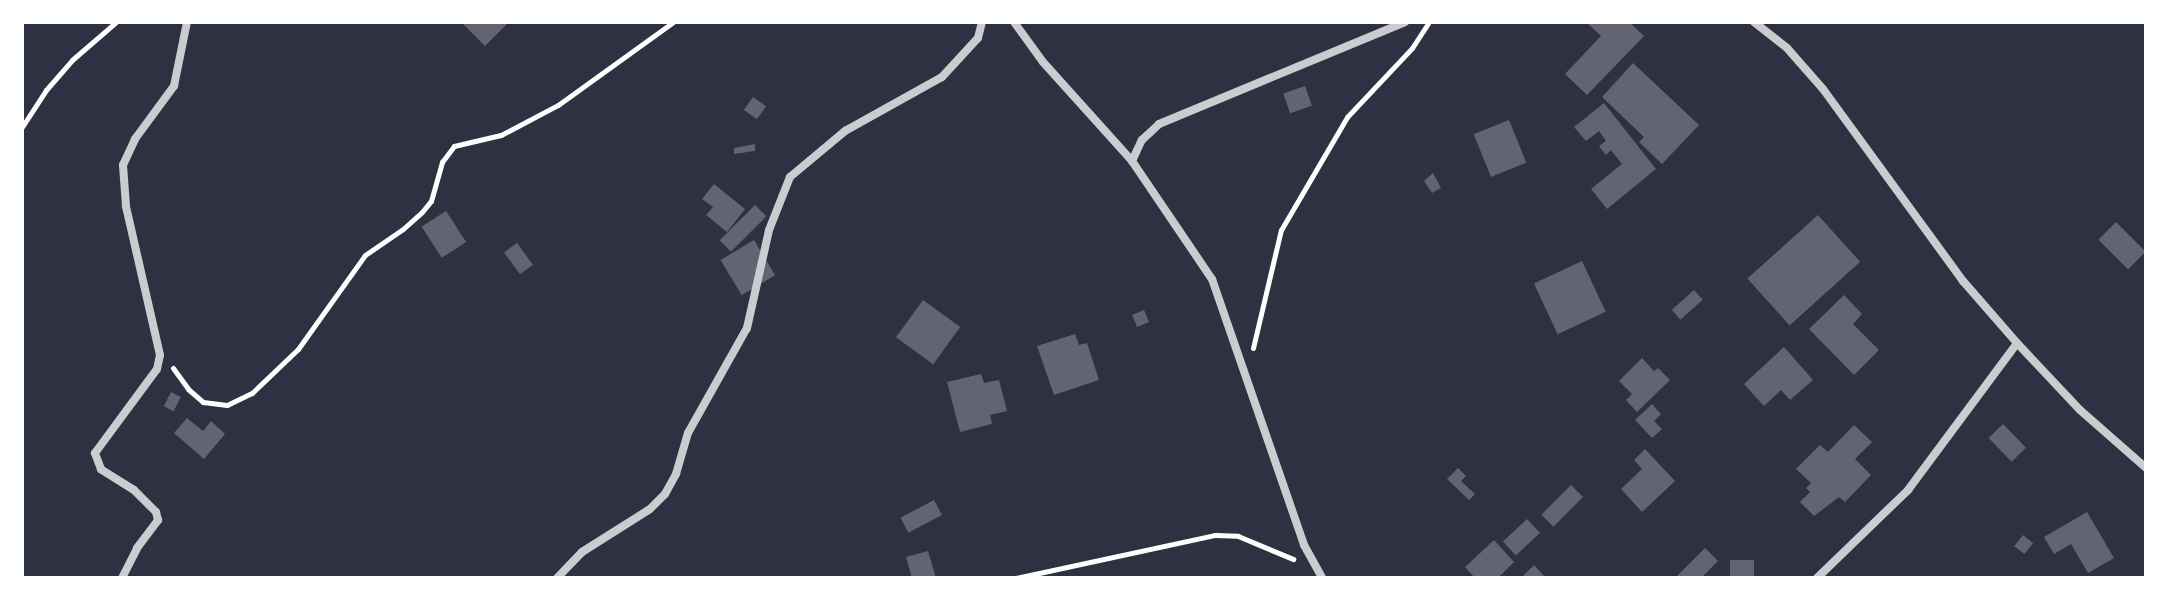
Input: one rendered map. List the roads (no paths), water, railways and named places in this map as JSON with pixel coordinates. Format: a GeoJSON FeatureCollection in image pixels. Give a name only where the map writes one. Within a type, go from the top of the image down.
{"type":"FeatureCollection","features":[{"type":"Feature","properties":{"kind":"street"},"geometry":{"type":"LineString","coordinates":[[122,578],[137,548],[158,520],[156,512],[134,490],[101,469],[95,453],[157,369],[160,347],[126,206],[123,165],[135,139],[174,86],[187,22]]}},
{"type":"Feature","properties":{"kind":"street"},"geometry":{"type":"LineString","coordinates":[[557,578],[582,552],[650,509],[665,494],[676,474],[688,433],[747,328],[769,230],[790,177],[845,131],[942,77],[978,38],[982,22]]}},
{"type":"Feature","properties":{"kind":"street"},"geometry":{"type":"LineString","coordinates":[[1014,22],[1043,62],[1132,161],[1212,279],[1304,545],[1322,578]]}},
{"type":"Feature","properties":{"kind":"street"},"geometry":{"type":"LineString","coordinates":[[1132,161],[1142,140],[1159,124],[1405,22]]}},
{"type":"Feature","properties":{"kind":"street"},"geometry":{"type":"LineString","coordinates":[[1754,22],[1787,48],[1823,89],[1963,281],[2017,343],[2080,410],[2146,468]]}},
{"type":"Feature","properties":{"kind":"street"},"geometry":{"type":"LineString","coordinates":[[1817,578],[1908,490],[2017,343]]}}]}
